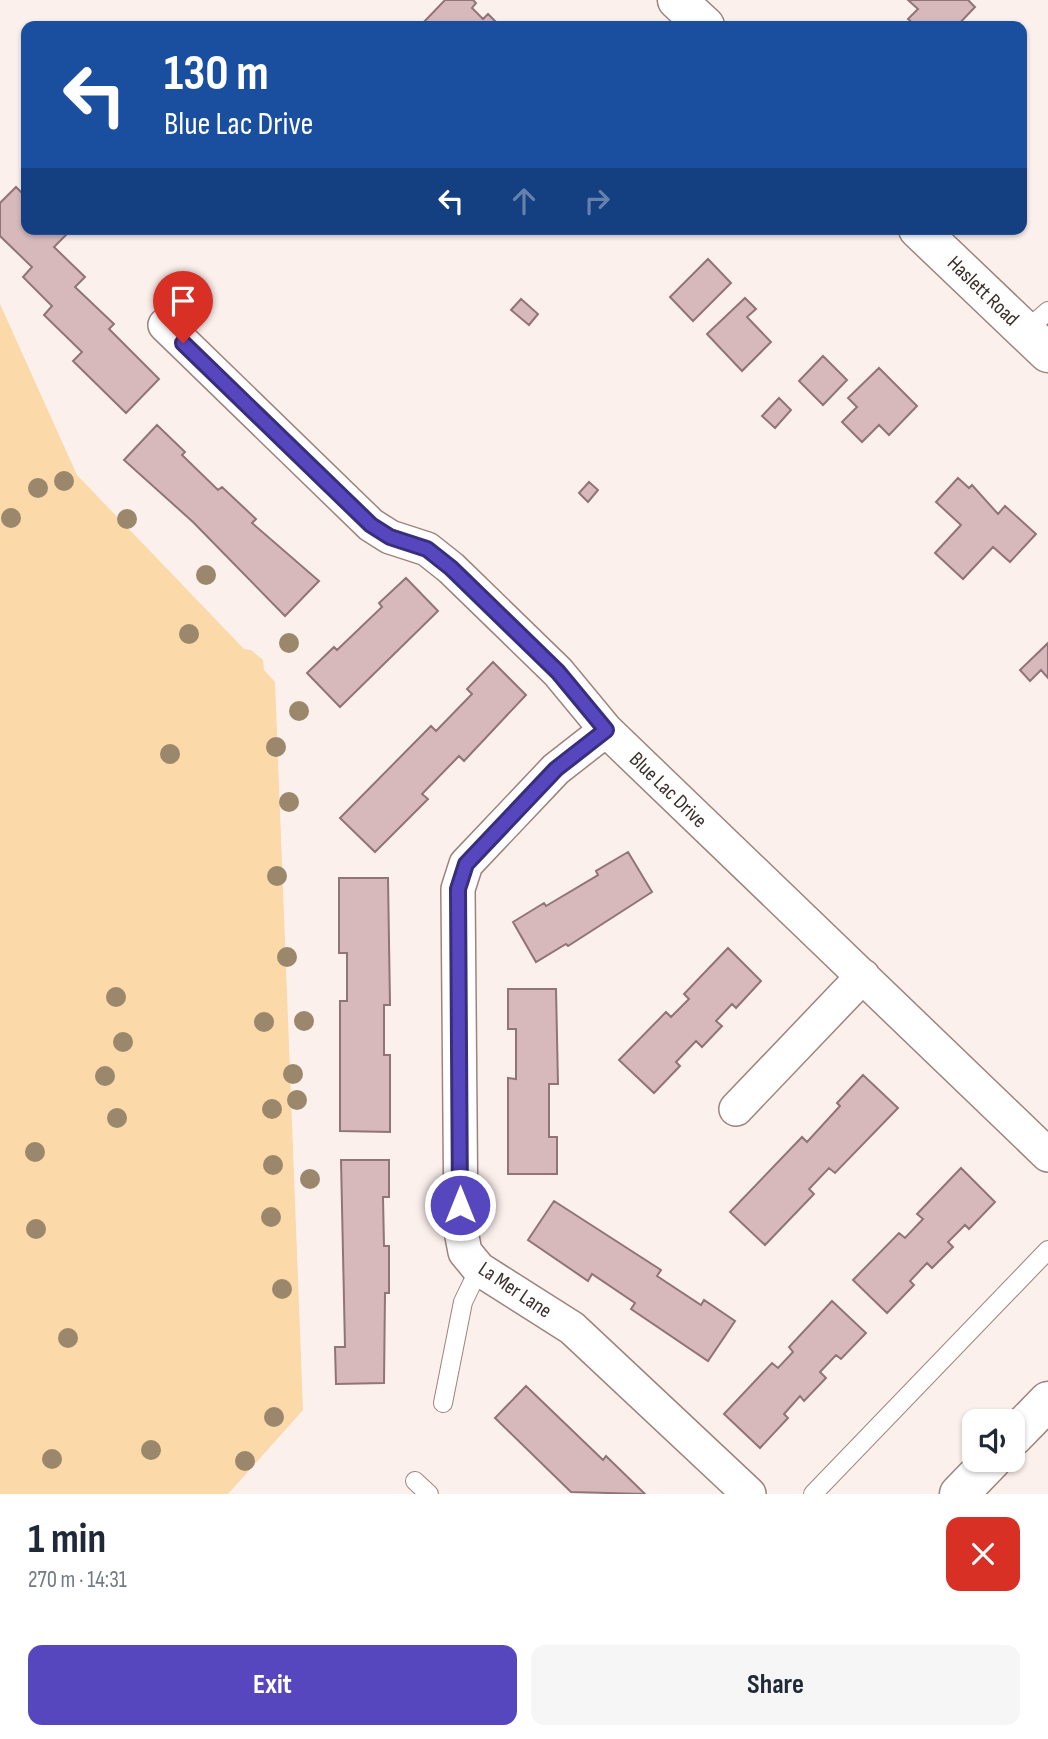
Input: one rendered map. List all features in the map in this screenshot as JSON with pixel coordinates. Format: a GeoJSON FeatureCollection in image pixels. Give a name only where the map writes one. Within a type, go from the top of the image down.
{"type":"FeatureCollection","features":[{"type":"Feature","properties":{"kind":"main road"},"geometry":{"type":"LineString","coordinates":[[677,0],[700,21]]}},
{"type":"Feature","properties":{"kind":"main road","name":"Haslett Road"},"geometry":{"type":"LineString","coordinates":[[925,235],[1040,332]]}},
{"type":"Feature","properties":{"kind":"main road"},"geometry":{"type":"LineString","coordinates":[[1025,1425],[1048,1401]]}},
{"type":"Feature","properties":{"kind":"main road"},"geometry":{"type":"LineString","coordinates":[[959,1494],[980,1472]]}},
{"type":"Feature","properties":{"kind":"street","name":"Blue Lac Drive"},"geometry":{"type":"LineString","coordinates":[[165,325],[371,525],[390,537],[427,549],[451,568],[558,672],[606,730],[1048,1155]]}},
{"type":"Feature","properties":{"kind":"street","name":"La Mer Lane"},"geometry":{"type":"LineString","coordinates":[[606,730],[556,769],[466,864],[458,889],[460,1231],[465,1252],[479,1269],[582,1336],[749,1494]]}},
{"type":"Feature","properties":{"kind":"street"},"geometry":{"type":"LineString","coordinates":[[736,1109],[863,976]]}},
{"type":"Feature","properties":{"kind":"lane"},"geometry":{"type":"LineString","coordinates":[[813,1494],[1048,1250]]}},
{"type":"Feature","properties":{"kind":"lane"},"geometry":{"type":"LineString","coordinates":[[443,1404],[463,1302],[479,1269]]}},
{"type":"Feature","properties":{"kind":"lane"},"geometry":{"type":"LineString","coordinates":[[415,1481],[429,1494]]}},
{"type":"Feature","properties":{"kind":"shaded area"},"geometry":{"type":"Polygon","coordinates":[[[0,304],[77,475],[244,649],[251,650],[263,660],[264,670],[275,682],[303,1410],[228,1494],[0,1494],[0,304]]]}},
{"type":"Feature","properties":{"kind":"building"},"geometry":{"type":"Polygon","coordinates":[[[445,0],[473,0],[476,3],[472,8],[483,19],[488,14],[495,21],[425,21],[445,0]]]}},
{"type":"Feature","properties":{"kind":"building"},"geometry":{"type":"Polygon","coordinates":[[[908,0],[968,0],[975,7],[962,21],[910,21],[908,19],[918,9],[908,0]]]}},
{"type":"Feature","properties":{"kind":"building"},"geometry":{"type":"Polygon","coordinates":[[[16,187],[21,192],[21,235],[66,235],[54,247],[85,277],[75,287],[114,324],[109,329],[159,379],[126,413],[73,361],[82,352],[44,315],[52,306],[23,277],[32,267],[0,236],[0,203],[16,187]]]}},
{"type":"Feature","properties":{"kind":"building"},"geometry":{"type":"Polygon","coordinates":[[[708,259],[731,283],[693,321],[670,297],[708,259]]]}},
{"type":"Feature","properties":{"kind":"building"},"geometry":{"type":"Polygon","coordinates":[[[745,298],[756,309],[747,317],[771,342],[742,371],[707,334],[745,298]]]}},
{"type":"Feature","properties":{"kind":"building"},"geometry":{"type":"Polygon","coordinates":[[[521,299],[538,314],[529,325],[511,310],[521,299]]]}},
{"type":"Feature","properties":{"kind":"building"},"geometry":{"type":"Polygon","coordinates":[[[823,356],[847,380],[823,405],[799,381],[823,356]]]}},
{"type":"Feature","properties":{"kind":"building"},"geometry":{"type":"Polygon","coordinates":[[[879,368],[917,406],[889,435],[879,425],[862,442],[842,422],[857,407],[848,398],[879,368]]]}},
{"type":"Feature","properties":{"kind":"building"},"geometry":{"type":"Polygon","coordinates":[[[779,398],[791,410],[775,428],[762,416],[779,398]]]}},
{"type":"Feature","properties":{"kind":"building"},"geometry":{"type":"Polygon","coordinates":[[[157,425],[185,452],[182,455],[218,490],[222,487],[256,519],[252,523],[319,581],[285,616],[193,522],[124,460],[157,425]]]}},
{"type":"Feature","properties":{"kind":"building"},"geometry":{"type":"Polygon","coordinates":[[[958,478],[969,488],[972,485],[998,514],[1005,506],[1036,534],[1010,562],[993,547],[963,579],[935,553],[961,525],[936,502],[958,478]]]}},
{"type":"Feature","properties":{"kind":"building"},"geometry":{"type":"Polygon","coordinates":[[[589,482],[598,490],[588,502],[579,493],[589,482]]]}},
{"type":"Feature","properties":{"kind":"building"},"geometry":{"type":"Polygon","coordinates":[[[406,578],[438,611],[340,707],[307,673],[334,647],[337,650],[382,607],[379,603],[406,578]]]}},
{"type":"Feature","properties":{"kind":"building"},"geometry":{"type":"Polygon","coordinates":[[[1048,643],[1048,678],[1041,670],[1030,681],[1020,670],[1048,643]]]}},
{"type":"Feature","properties":{"kind":"building"},"geometry":{"type":"Polygon","coordinates":[[[493,662],[526,695],[464,761],[459,756],[422,794],[428,799],[375,852],[340,818],[431,726],[436,731],[472,694],[467,689],[493,662]]]}},
{"type":"Feature","properties":{"kind":"building"},"geometry":{"type":"Polygon","coordinates":[[[628,852],[652,892],[568,946],[566,944],[536,962],[513,922],[598,875],[596,871],[628,852]]]}},
{"type":"Feature","properties":{"kind":"building"},"geometry":{"type":"Polygon","coordinates":[[[339,878],[388,878],[390,1005],[384,1005],[384,1055],[390,1055],[390,1132],[340,1131],[340,1001],[347,1001],[347,953],[339,953],[339,878]]]}},
{"type":"Feature","properties":{"kind":"building"},"geometry":{"type":"Polygon","coordinates":[[[728,948],[761,981],[736,1008],[732,1004],[716,1021],[722,1026],[702,1047],[696,1041],[676,1062],[680,1066],[654,1093],[619,1060],[666,1012],[671,1017],[689,999],[684,994],[728,948]]]}},
{"type":"Feature","properties":{"kind":"building"},"geometry":{"type":"Polygon","coordinates":[[[508,989],[556,989],[558,1084],[549,1084],[549,1137],[557,1137],[557,1174],[508,1174],[508,1078],[516,1079],[516,1029],[508,1029],[508,989]]]}},
{"type":"Feature","properties":{"kind":"building"},"geometry":{"type":"Polygon","coordinates":[[[863,1075],[898,1108],[835,1173],[829,1168],[809,1189],[814,1194],[765,1245],[730,1212],[802,1137],[807,1142],[840,1106],[837,1103],[863,1075]]]}},
{"type":"Feature","properties":{"kind":"building"},"geometry":{"type":"Polygon","coordinates":[[[341,1160],[389,1160],[389,1197],[383,1197],[384,1246],[389,1246],[389,1293],[385,1293],[384,1383],[336,1384],[335,1347],[345,1347],[341,1160]]]}},
{"type":"Feature","properties":{"kind":"building"},"geometry":{"type":"Polygon","coordinates":[[[961,1168],[995,1202],[969,1229],[965,1225],[948,1242],[953,1247],[932,1268],[927,1263],[910,1281],[914,1285],[887,1313],[853,1280],[899,1233],[905,1238],[923,1219],[917,1214],[961,1168]]]}},
{"type":"Feature","properties":{"kind":"building"},"geometry":{"type":"Polygon","coordinates":[[[554,1201],[661,1270],[657,1276],[701,1305],[704,1300],[735,1321],[708,1361],[631,1309],[635,1303],[592,1274],[588,1281],[528,1240],[554,1201]]]}},
{"type":"Feature","properties":{"kind":"building"},"geometry":{"type":"Polygon","coordinates":[[[832,1301],[866,1333],[841,1359],[836,1355],[820,1372],[826,1378],[804,1401],[800,1396],[784,1414],[788,1418],[760,1448],[724,1414],[772,1363],[778,1368],[793,1352],[789,1347],[832,1301]]]}},
{"type":"Feature","properties":{"kind":"building"},"geometry":{"type":"Polygon","coordinates":[[[526,1386],[603,1460],[606,1456],[645,1494],[571,1492],[495,1418],[526,1386]]]}},
{"type":"Feature","properties":{"kind":"route"},"geometry":{"type":"LineString","coordinates":[[183,343],[371,525],[390,537],[427,549],[451,568],[558,672],[606,730],[556,769],[466,864],[458,889],[460,1205]]}}]}
